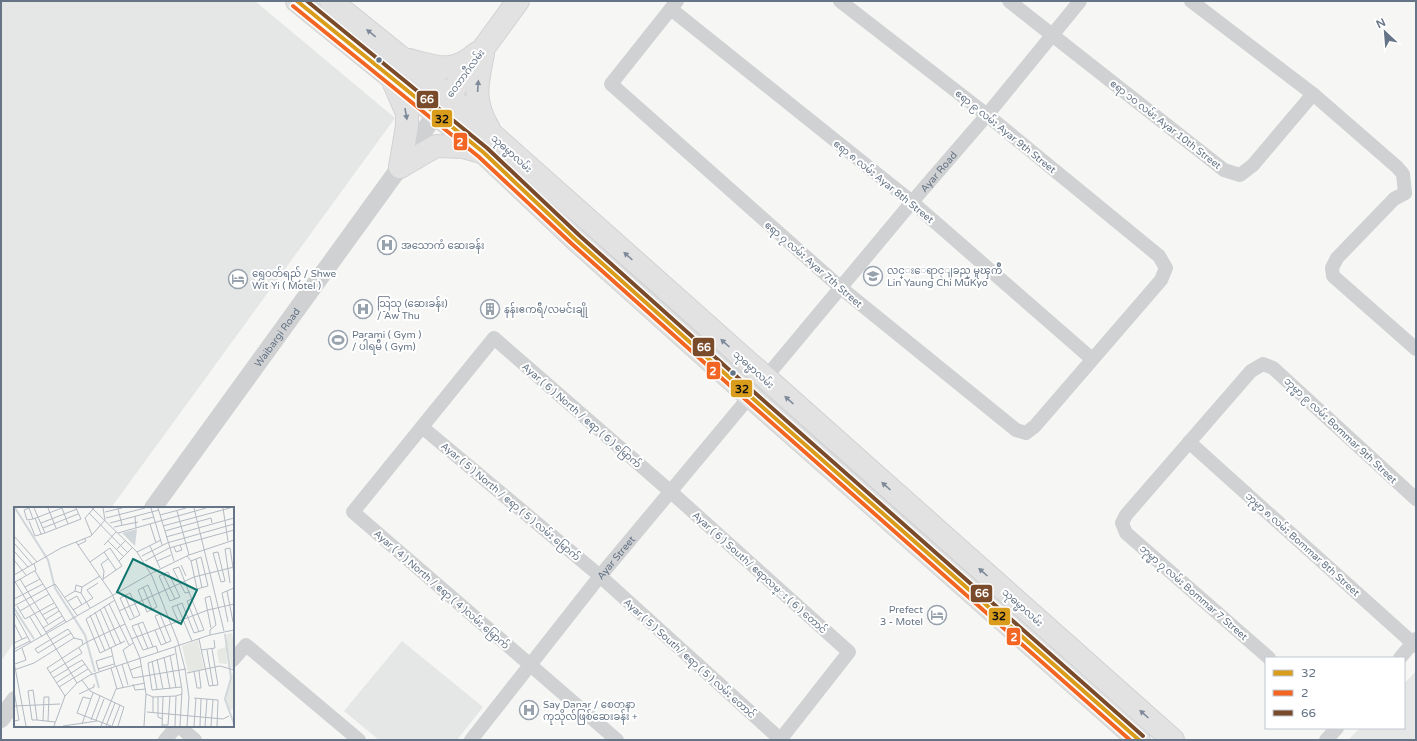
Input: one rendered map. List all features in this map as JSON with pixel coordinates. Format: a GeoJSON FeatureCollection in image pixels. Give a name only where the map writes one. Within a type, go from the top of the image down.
{"type":"FeatureCollection","features":[{"type":"Feature","properties":{"kind":"main road","name":"သုဓမ္မာလမ်း"},"geometry":{"type":"LineString","coordinates":[[297,1],[392,78],[442,105]]}},
{"type":"Feature","properties":{"kind":"main road","name":"သုဓမ္မာလမ်း"},"geometry":{"type":"LineString","coordinates":[[331,1],[401,58],[442,105],[764,378],[1173,740]]}},
{"type":"Feature","properties":{"kind":"main road","name":"ဝေဘာဂီလမ်း"},"geometry":{"type":"LineString","coordinates":[[442,105],[518,1]]}},
{"type":"Feature","properties":{"kind":"main road"},"geometry":{"type":"LineString","coordinates":[[400,167],[436,146],[463,147],[488,144],[476,89],[484,47]]}},
{"type":"Feature","properties":{"kind":"main road"},"geometry":{"type":"LineString","coordinates":[[401,58],[445,69],[470,60],[484,47]]}},
{"type":"Feature","properties":{"kind":"main road"},"geometry":{"type":"LineString","coordinates":[[392,78],[407,113],[407,126],[400,167]]}},
{"type":"Feature","properties":{"kind":"main road","name":"သုဓမ္မာလမ်း"},"geometry":{"type":"LineString","coordinates":[[488,144],[576,240],[1139,740]]}},
{"type":"Feature","properties":{"kind":"street","name":"ဧရာ ၉ လမ်း Ayar 9th Street"},"geometry":{"type":"LineString","coordinates":[[840,1],[987,115],[1159,256],[1166,268],[1161,280],[1092,359]]}},
{"type":"Feature","properties":{"kind":"street","name":"ဧရာ ၁၀ လမ်း Ayar 10th Street"},"geometry":{"type":"LineString","coordinates":[[1009,1],[1224,170],[1240,175],[1253,165],[1313,94]]}},
{"type":"Feature","properties":{"kind":"street","name":"Ayar Road"},"geometry":{"type":"LineString","coordinates":[[764,378],[987,115],[1080,1]]}},
{"type":"Feature","properties":{"kind":"street"},"geometry":{"type":"LineString","coordinates":[[1191,1],[1313,94],[1397,167],[1403,174],[1411,196],[1394,199],[1337,258],[1332,268],[1333,276],[1416,350]]}},
{"type":"Feature","properties":{"kind":"street","name":"ဧရာ ၇ လမ်း Ayar 7th Street"},"geometry":{"type":"LineString","coordinates":[[674,5],[611,84],[841,288],[1016,430],[1026,433],[1035,426],[1092,359]]}},
{"type":"Feature","properties":{"kind":"street","name":"ဧရာ ၈ လမ်း Ayar 8th Street"},"geometry":{"type":"LineString","coordinates":[[674,5],[912,202],[1092,359]]}},
{"type":"Feature","properties":{"kind":"street","name":"ဝေဘာဂီလမ်း"},"geometry":{"type":"LineString","coordinates":[[400,167],[442,105]]}},
{"type":"Feature","properties":{"kind":"street","name":"Waibargi Road"},"geometry":{"type":"LineString","coordinates":[[154,507],[400,167]]}},
{"type":"Feature","properties":{"kind":"street","name":"Ayar ( 6 ) North / ဧရာ ( 6 ) မြောက်"},"geometry":{"type":"LineString","coordinates":[[422,426],[494,338],[671,492]]}},
{"type":"Feature","properties":{"kind":"street","name":"ဘုမ္မာ ၉ လမ်း Bommar 9th Street"},"geometry":{"type":"LineString","coordinates":[[1189,442],[1251,371],[1263,364],[1273,368],[1416,499]]}},
{"type":"Feature","properties":{"kind":"street","name":"Ayar Street"},"geometry":{"type":"LineString","coordinates":[[471,740],[600,576],[764,378]]}},
{"type":"Feature","properties":{"kind":"street","name":"Ayar ( 4 ) North / ဧရာ ( 4 )လမ်း မြောက်"},"geometry":{"type":"LineString","coordinates":[[422,426],[353,512],[617,740]]}},
{"type":"Feature","properties":{"kind":"street","name":"Ayar ( 5 ) North / ဧရာ ( 5 ) လမ်း မြောက်"},"geometry":{"type":"LineString","coordinates":[[422,426],[600,576]]}},
{"type":"Feature","properties":{"kind":"street","name":"ဘုမ္မာ ၇ လမ်း Bommar 7 Street"},"geometry":{"type":"LineString","coordinates":[[1189,442],[1126,515],[1122,523],[1126,533],[1268,657]]}},
{"type":"Feature","properties":{"kind":"street","name":"ဘုမ္မာ ၈ လမ်း Bommar 8th Street"},"geometry":{"type":"LineString","coordinates":[[1189,442],[1415,642]]}},
{"type":"Feature","properties":{"kind":"street","name":"Ayar ( 6 ) South/ ဧရာလမ္း ( 6 ) တောင်"},"geometry":{"type":"LineString","coordinates":[[671,492],[849,652],[780,740]]}},
{"type":"Feature","properties":{"kind":"street","name":"Ayar ( 5 ) South/ ဧရာ ( 5 ) လမ်း တောင်"},"geometry":{"type":"LineString","coordinates":[[600,576],[780,740]]}},
{"type":"Feature","properties":{"kind":"street"},"geometry":{"type":"LineString","coordinates":[[1401,657],[1415,642]]}},
{"type":"Feature","properties":{"kind":"street"},"geometry":{"type":"LineString","coordinates":[[234,659],[246,645],[359,740]]}},
{"type":"Feature","properties":{"kind":"street"},"geometry":{"type":"LineString","coordinates":[[1,719],[14,701]]}},
{"type":"Feature","properties":{"kind":"street"},"geometry":{"type":"LineString","coordinates":[[165,740],[177,727]]}},
{"type":"Feature","properties":{"kind":"street"},"geometry":{"type":"LineString","coordinates":[[179,727],[195,740]]}},
{"type":"Feature","properties":{"kind":"street"},"geometry":{"type":"LineString","coordinates":[[1326,740],[1336,729]]}},
{"type":"Feature","properties":{"kind":"shaded area"},"geometry":{"type":"Polygon","coordinates":[[[1,1],[255,1],[395,118],[112,507],[14,507],[14,642],[1,661],[1,1]]]}},
{"type":"Feature","properties":{"kind":"shaded area"},"geometry":{"type":"Polygon","coordinates":[[[402,641],[483,707],[457,740],[379,740],[344,711],[402,641]]]}},
{"type":"Feature","properties":{"kind":"shaded area"},"geometry":{"type":"Polygon","coordinates":[[[1416,671],[1416,740],[1348,740],[1359,729],[1405,729],[1405,683],[1416,671]]]}},
{"type":"Feature","properties":{"kind":"transit line","name":"32"},"geometry":{"type":"LineString","coordinates":[[297,1],[483,152],[576,240],[750,396],[1139,740]]}},
{"type":"Feature","properties":{"kind":"transit line","name":"66"},"geometry":{"type":"LineString","coordinates":[[307,1],[487,148],[580,236],[754,392],[1143,736]]}},
{"type":"Feature","properties":{"kind":"transit line","name":"2"},"geometry":{"type":"LineString","coordinates":[[293,6],[479,157],[572,244],[746,400],[1130,740]]}},
{"type":"Feature","properties":{"kind":"place","name":"အသောကံ ဆေးခန်း"},"geometry":{"type":"Point","coordinates":[387,245]}},
{"type":"Feature","properties":{"kind":"place","name":"လင္းေရာင္ျခည္ မူၾကိဳ Lin Yaung Chi MuKyo"},"geometry":{"type":"Point","coordinates":[873,276]}},
{"type":"Feature","properties":{"kind":"place","name":"ရွှေဝတ်ရည် / Shwe Wit Yi ( Motel )"},"geometry":{"type":"Point","coordinates":[238,279]}},
{"type":"Feature","properties":{"kind":"place","name":"သြသု (ဆေးခန်း) / Aw Thu"},"geometry":{"type":"Point","coordinates":[363,309]}},
{"type":"Feature","properties":{"kind":"place","name":"နန်းဧကရီ/လမင်းချို"},"geometry":{"type":"Point","coordinates":[490,309]}},
{"type":"Feature","properties":{"kind":"place","name":"Parami ( Gym ) / ပါရမီ ( Gym)"},"geometry":{"type":"Point","coordinates":[338,340]}},
{"type":"Feature","properties":{"kind":"place","name":"Prefect 3 - Motel"},"geometry":{"type":"Point","coordinates":[937,615]}},
{"type":"Feature","properties":{"kind":"place","name":"Say Danar / စေတနာ ကုသိုလ်ဖြစ်ဆေးခန်း +"},"geometry":{"type":"Point","coordinates":[529,710]}}]}
